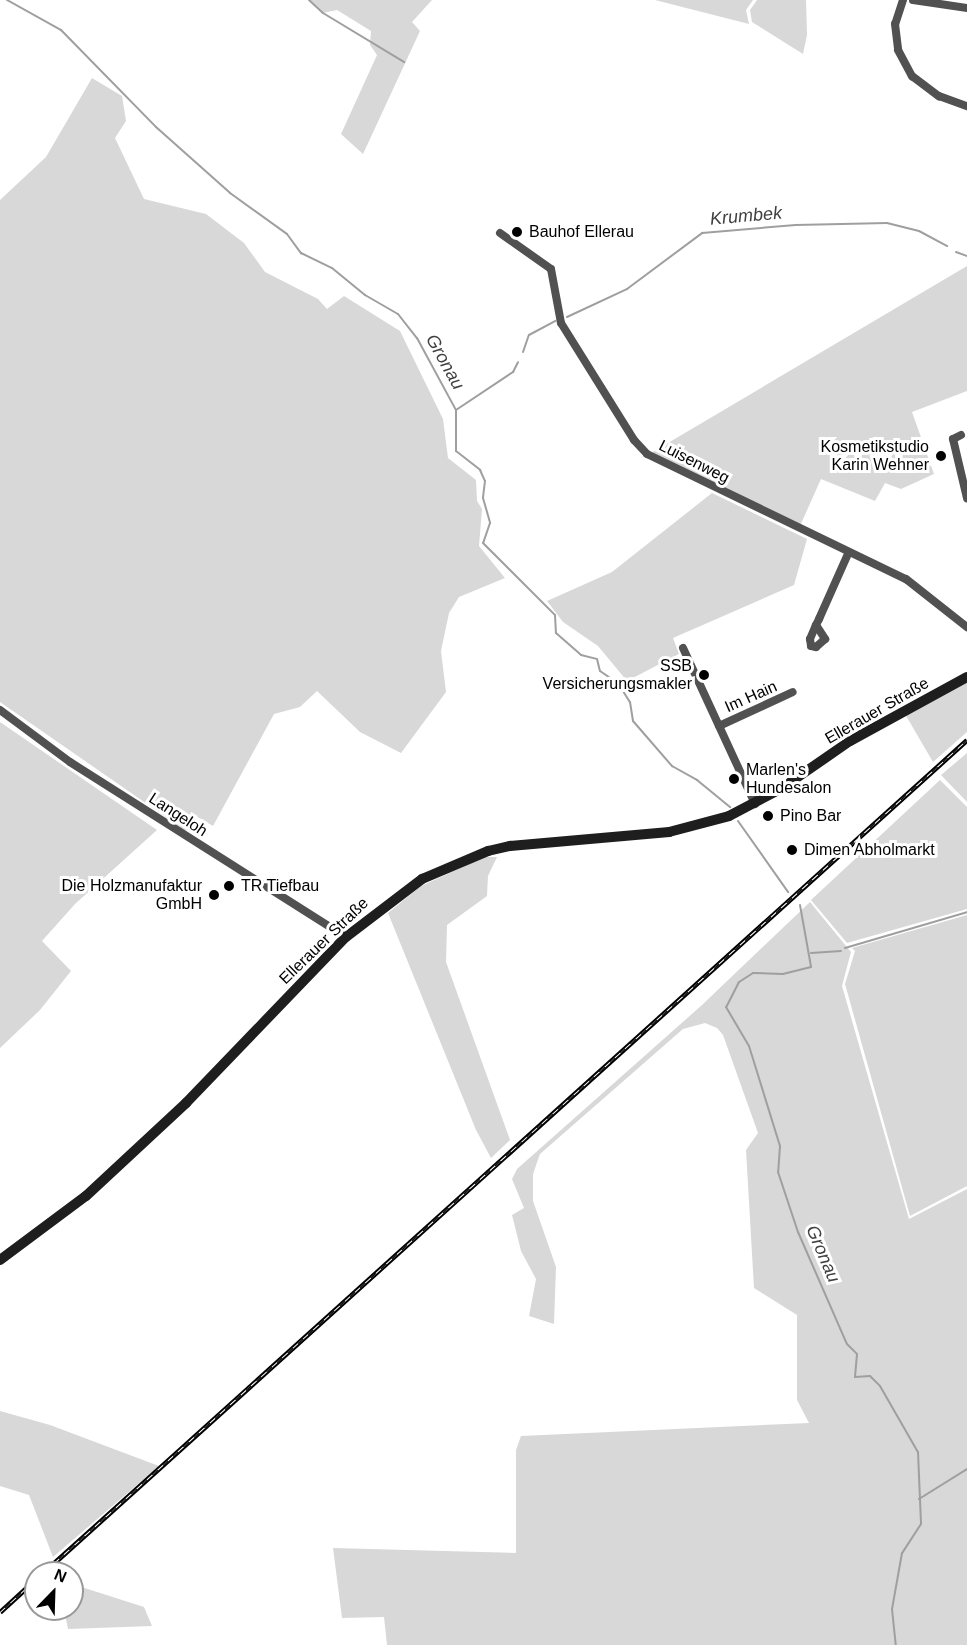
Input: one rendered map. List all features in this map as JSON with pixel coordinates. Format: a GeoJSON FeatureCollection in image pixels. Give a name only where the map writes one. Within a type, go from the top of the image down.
{"type":"FeatureCollection","features":[{"type":"Feature","properties":{"kind":"main road","name":"Ellerauer Straße"},"geometry":{"type":"LineString","coordinates":[[0,1260],[53,1223],[164,1125],[346,937],[422,879],[488,850],[551,840],[669,832],[708,823],[755,804],[850,741],[967,677]]}},
{"type":"Feature","properties":{"kind":"street"},"geometry":{"type":"LineString","coordinates":[[903,0],[895,24],[898,50],[912,76],[939,96],[967,106]]}},
{"type":"Feature","properties":{"kind":"street"},"geometry":{"type":"LineString","coordinates":[[913,0],[967,8]]}},
{"type":"Feature","properties":{"kind":"street","name":"Luisenweg"},"geometry":{"type":"LineString","coordinates":[[500,233],[551,269],[561,323],[634,440],[647,454],[848,554],[911,582],[967,627]]}},
{"type":"Feature","properties":{"kind":"street"},"geometry":{"type":"LineString","coordinates":[[961,435],[953,439],[967,498]]}},
{"type":"Feature","properties":{"kind":"street"},"geometry":{"type":"LineString","coordinates":[[816,625],[848,554]]}},
{"type":"Feature","properties":{"kind":"street"},"geometry":{"type":"LineString","coordinates":[[683,648],[755,804]]}},
{"type":"Feature","properties":{"kind":"street","name":"Im Hain"},"geometry":{"type":"LineString","coordinates":[[719,726],[793,692]]}},
{"type":"Feature","properties":{"kind":"street","name":"Langeloh"},"geometry":{"type":"LineString","coordinates":[[0,710],[70,762],[346,937]]}},
{"type":"Feature","properties":{"kind":"shaded area"},"geometry":{"type":"Polygon","coordinates":[[[309,0],[432,0],[412,22],[420,31],[363,154],[341,134],[377,55],[370,45],[371,31],[337,10],[323,13],[309,0]]]}},
{"type":"Feature","properties":{"kind":"shaded area"},"geometry":{"type":"Polygon","coordinates":[[[655,0],[753,0],[746,10],[749,24],[655,0]]]}},
{"type":"Feature","properties":{"kind":"shaded area"},"geometry":{"type":"Polygon","coordinates":[[[757,0],[806,0],[807,35],[803,54],[752,22],[750,10],[757,0]]]}},
{"type":"Feature","properties":{"kind":"shaded area"},"geometry":{"type":"Polygon","coordinates":[[[92,78],[122,96],[126,121],[115,138],[144,199],[206,214],[244,243],[265,272],[318,299],[327,309],[344,296],[400,331],[443,419],[448,458],[476,480],[477,501],[482,509],[479,546],[505,578],[459,597],[449,613],[441,651],[446,692],[401,753],[360,732],[317,691],[300,707],[274,714],[213,826],[196,816],[186,831],[0,702],[0,200],[46,157],[92,78]]]}},
{"type":"Feature","properties":{"kind":"shaded area"},"geometry":{"type":"Polygon","coordinates":[[[967,266],[967,391],[912,412],[934,474],[901,489],[885,483],[875,501],[821,479],[800,526],[651,453],[967,266]]]}},
{"type":"Feature","properties":{"kind":"shaded area"},"geometry":{"type":"Polygon","coordinates":[[[712,493],[807,539],[794,585],[673,638],[679,654],[627,681],[598,646],[563,622],[547,601],[612,572],[712,493]]]}},
{"type":"Feature","properties":{"kind":"shaded area"},"geometry":{"type":"Polygon","coordinates":[[[967,681],[967,732],[933,762],[905,714],[967,681]]]}},
{"type":"Feature","properties":{"kind":"shaded area"},"geometry":{"type":"Polygon","coordinates":[[[0,722],[157,830],[75,904],[42,941],[71,971],[40,1010],[0,1048],[0,722]]]}},
{"type":"Feature","properties":{"kind":"shaded area"},"geometry":{"type":"Polygon","coordinates":[[[967,753],[967,802],[941,775],[967,753]]]}},
{"type":"Feature","properties":{"kind":"shaded area"},"geometry":{"type":"Polygon","coordinates":[[[940,780],[967,807],[967,909],[847,943],[811,900],[940,780]]]}},
{"type":"Feature","properties":{"kind":"shaded area"},"geometry":{"type":"Polygon","coordinates":[[[485,857],[497,857],[488,876],[487,896],[447,925],[446,962],[510,1140],[491,1158],[476,1130],[388,913],[421,886],[485,857]]]}},
{"type":"Feature","properties":{"kind":"shaded area"},"geometry":{"type":"Polygon","coordinates":[[[810,902],[851,952],[842,986],[909,1219],[967,1189],[967,1645],[387,1645],[384,1617],[342,1618],[333,1548],[516,1553],[516,1450],[521,1436],[809,1423],[797,1400],[797,1315],[754,1288],[746,1150],[758,1133],[723,1035],[717,1028],[705,1023],[683,1029],[540,1154],[533,1174],[533,1201],[556,1267],[554,1324],[529,1316],[536,1279],[521,1251],[512,1215],[524,1208],[512,1179],[517,1169],[702,1005],[810,902]]]}},
{"type":"Feature","properties":{"kind":"shaded area"},"geometry":{"type":"Polygon","coordinates":[[[967,915],[967,1186],[910,1216],[845,984],[855,951],[852,948],[967,915]]]}},
{"type":"Feature","properties":{"kind":"shaded area"},"geometry":{"type":"Polygon","coordinates":[[[0,1411],[50,1425],[159,1466],[53,1557],[29,1495],[0,1486],[0,1411]]]}},
{"type":"Feature","properties":{"kind":"shaded area"},"geometry":{"type":"Polygon","coordinates":[[[84,1588],[144,1607],[152,1626],[68,1629],[66,1621],[84,1621],[84,1588]]]}},
{"type":"Feature","properties":{"kind":"waterway","name":"Gronau"},"geometry":{"type":"LineString","coordinates":[[7,0],[61,30],[156,127],[230,193],[287,234],[301,253],[332,268],[365,295],[398,314],[417,338],[456,410],[456,451],[480,470],[485,481],[483,498],[490,523],[483,543],[555,615],[556,633],[581,655],[597,659],[600,671],[618,683],[630,702],[633,721],[672,766],[697,780],[730,807]]}},
{"type":"Feature","properties":{"kind":"waterway"},"geometry":{"type":"LineString","coordinates":[[309,0],[323,13],[404,62]]}},
{"type":"Feature","properties":{"kind":"waterway","name":"Krumbek"},"geometry":{"type":"LineString","coordinates":[[567,317],[627,289],[702,233],[796,225],[887,223],[919,231],[947,246]]}},
{"type":"Feature","properties":{"kind":"waterway","name":"Krumbek"},"geometry":{"type":"LineString","coordinates":[[956,252],[967,256]]}},
{"type":"Feature","properties":{"kind":"waterway","name":"Krumbek"},"geometry":{"type":"LineString","coordinates":[[523,352],[529,335],[555,321]]}},
{"type":"Feature","properties":{"kind":"waterway","name":"Krumbek"},"geometry":{"type":"LineString","coordinates":[[456,410],[513,372],[518,362]]}},
{"type":"Feature","properties":{"kind":"waterway","name":"Gronau"},"geometry":{"type":"LineString","coordinates":[[738,821],[788,892]]}},
{"type":"Feature","properties":{"kind":"waterway","name":"Gronau"},"geometry":{"type":"LineString","coordinates":[[800,905],[811,967],[783,974],[753,973],[739,982],[726,1007],[749,1046],[780,1146],[778,1172],[798,1232],[847,1344],[857,1354],[855,1377],[870,1376],[880,1386],[918,1452],[921,1524],[902,1553],[892,1609],[896,1645]]}},
{"type":"Feature","properties":{"kind":"waterway"},"geometry":{"type":"LineString","coordinates":[[845,948],[967,912]]}},
{"type":"Feature","properties":{"kind":"waterway"},"geometry":{"type":"LineString","coordinates":[[811,953],[841,951]]}},
{"type":"Feature","properties":{"kind":"waterway"},"geometry":{"type":"LineString","coordinates":[[919,1499],[967,1469]]}},
{"type":"Feature","properties":{"kind":"railway"},"geometry":{"type":"LineString","coordinates":[[56,1561],[967,740]]}},
{"type":"Feature","properties":{"kind":"railway"},"geometry":{"type":"LineString","coordinates":[[0,1612],[24,1590]]}},
{"type":"Feature","properties":{"kind":"place","name":"Bauhof Ellerau"},"geometry":{"type":"Point","coordinates":[517,232]}},
{"type":"Feature","properties":{"kind":"place","name":"Kosmetikstudio Karin Wehner"},"geometry":{"type":"Point","coordinates":[941,456]}},
{"type":"Feature","properties":{"kind":"place","name":"SSB Versicherungsmakler"},"geometry":{"type":"Point","coordinates":[704,675]}},
{"type":"Feature","properties":{"kind":"place","name":"Marlen's Hundesalon"},"geometry":{"type":"Point","coordinates":[734,779]}},
{"type":"Feature","properties":{"kind":"place","name":"Pino Bar"},"geometry":{"type":"Point","coordinates":[768,816]}},
{"type":"Feature","properties":{"kind":"place","name":"Dimen Abholmarkt"},"geometry":{"type":"Point","coordinates":[792,850]}},
{"type":"Feature","properties":{"kind":"place","name":"TR Tiefbau"},"geometry":{"type":"Point","coordinates":[229,886]}},
{"type":"Feature","properties":{"kind":"place","name":"Die Holzmanufaktur GmbH"},"geometry":{"type":"Point","coordinates":[214,895]}}]}
